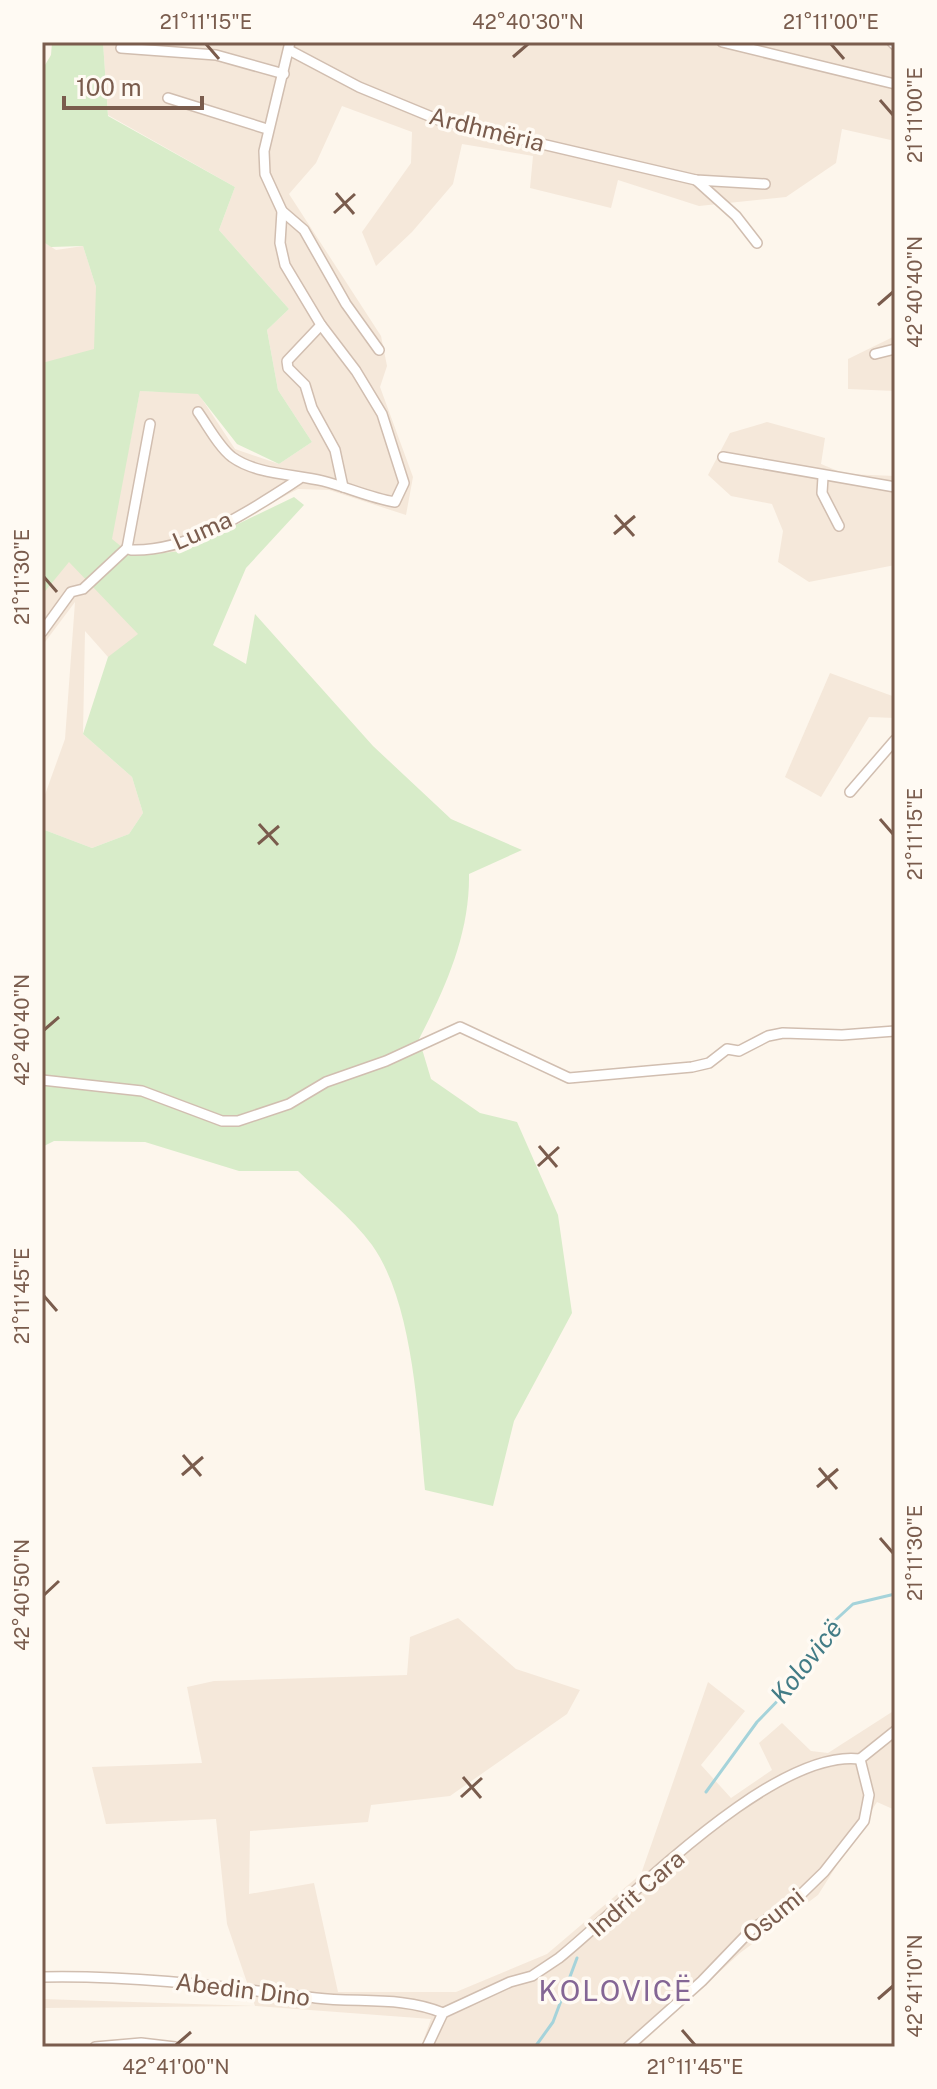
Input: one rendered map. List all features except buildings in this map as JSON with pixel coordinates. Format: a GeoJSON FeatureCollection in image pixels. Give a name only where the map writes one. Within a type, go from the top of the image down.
{"type":"FeatureCollection","features":[{"type":"Feature","properties":{"kind":"street"},"geometry":{"type":"LineString","coordinates":[[722,42],[895,84]]}},
{"type":"Feature","properties":{"kind":"street"},"geometry":{"type":"LineString","coordinates":[[289,46],[267,129],[265,174],[282,211],[304,230],[346,304],[379,350]]}},
{"type":"Feature","properties":{"kind":"street","name":"Ardhmëria"},"geometry":{"type":"LineString","coordinates":[[289,46],[359,87],[439,120],[696,180],[765,184]]}},
{"type":"Feature","properties":{"kind":"street"},"geometry":{"type":"LineString","coordinates":[[121,48],[216,55],[284,74]]}},
{"type":"Feature","properties":{"kind":"street"},"geometry":{"type":"LineString","coordinates":[[168,98],[267,129]]}},
{"type":"Feature","properties":{"kind":"street","name":"Ardhmëria"},"geometry":{"type":"LineString","coordinates":[[696,180],[736,216],[757,243]]}},
{"type":"Feature","properties":{"kind":"street"},"geometry":{"type":"LineString","coordinates":[[198,412],[232,457],[299,479],[343,487],[395,502],[404,483],[382,414],[356,371],[321,325],[285,265],[280,243],[282,211]]}},
{"type":"Feature","properties":{"kind":"street"},"geometry":{"type":"LineString","coordinates":[[321,325],[287,361],[288,368],[305,385],[335,450],[343,487]]}},
{"type":"Feature","properties":{"kind":"street"},"geometry":{"type":"LineString","coordinates":[[875,354],[895,349]]}},
{"type":"Feature","properties":{"kind":"street"},"geometry":{"type":"LineString","coordinates":[[42,632],[71,592],[83,589],[127,548],[150,424]]}},
{"type":"Feature","properties":{"kind":"street"},"geometry":{"type":"LineString","coordinates":[[723,457],[823,477],[895,487]]}},
{"type":"Feature","properties":{"kind":"street"},"geometry":{"type":"LineString","coordinates":[[823,477],[822,493],[839,526]]}},
{"type":"Feature","properties":{"kind":"street","name":"Luma"},"geometry":{"type":"LineString","coordinates":[[127,548],[148,551],[197,536],[299,479]]}},
{"type":"Feature","properties":{"kind":"street"},"geometry":{"type":"LineString","coordinates":[[850,792],[895,740]]}},
{"type":"Feature","properties":{"kind":"street"},"geometry":{"type":"LineString","coordinates":[[42,1080],[142,1091],[222,1121],[238,1121],[289,1104],[326,1082],[386,1061],[460,1027],[569,1078],[692,1067],[709,1063],[727,1049],[739,1051],[768,1036],[783,1033],[842,1035],[895,1031]]}},
{"type":"Feature","properties":{"kind":"street"},"geometry":{"type":"LineString","coordinates":[[860,1759],[895,1731]]}},
{"type":"Feature","properties":{"kind":"street","name":"Indrit Cara"},"geometry":{"type":"LineString","coordinates":[[443,2013],[510,1982],[532,1976],[559,1958],[733,1810],[783,1777],[825,1761],[860,1759]]}},
{"type":"Feature","properties":{"kind":"street","name":"Osumi"},"geometry":{"type":"LineString","coordinates":[[628,2047],[702,1981],[753,1928],[789,1906],[824,1872],[864,1821],[869,1795],[860,1759]]}},
{"type":"Feature","properties":{"kind":"street","name":"Abedin Dino"},"geometry":{"type":"LineString","coordinates":[[42,1977],[99,1975],[191,1981],[319,1998],[390,2001],[443,2013]]}},
{"type":"Feature","properties":{"kind":"street"},"geometry":{"type":"LineString","coordinates":[[427,2047],[443,2013]]}},
{"type":"Feature","properties":{"kind":"street"},"geometry":{"type":"LineString","coordinates":[[95,2047],[141,2043],[175,2047]]}},
{"type":"Feature","properties":{"kind":"shaded area"},"geometry":{"type":"Polygon","coordinates":[[[103,42],[895,42],[895,141],[842,129],[836,163],[786,197],[699,206],[618,180],[611,208],[530,188],[533,156],[462,144],[453,184],[412,232],[376,266],[362,232],[411,163],[412,132],[342,106],[316,163],[289,194],[381,336],[387,366],[380,387],[413,477],[406,515],[329,490],[298,489],[182,551],[133,556],[149,646],[116,666],[85,631],[83,734],[132,777],[143,813],[129,834],[92,848],[42,829],[42,803],[65,739],[75,602],[42,646],[42,567],[117,507],[140,391],[198,393],[235,449],[279,464],[312,442],[278,390],[267,330],[289,309],[219,230],[235,187],[108,115],[103,42]]]}},
{"type":"Feature","properties":{"kind":"shaded area"},"geometry":{"type":"Polygon","coordinates":[[[42,241],[56,250],[83,246],[96,287],[98,350],[42,364],[42,241]]]}},
{"type":"Feature","properties":{"kind":"shaded area"},"geometry":{"type":"Polygon","coordinates":[[[895,336],[895,391],[848,389],[848,359],[895,336]]]}},
{"type":"Feature","properties":{"kind":"shaded area"},"geometry":{"type":"Polygon","coordinates":[[[767,422],[825,438],[821,464],[845,474],[895,476],[895,565],[809,582],[778,562],[783,531],[772,504],[731,496],[708,475],[730,433],[767,422]]]}},
{"type":"Feature","properties":{"kind":"shaded area"},"geometry":{"type":"Polygon","coordinates":[[[830,673],[895,697],[895,718],[869,717],[821,797],[785,777],[830,673]]]}},
{"type":"Feature","properties":{"kind":"shaded area"},"geometry":{"type":"Polygon","coordinates":[[[458,1618],[516,1669],[580,1690],[567,1714],[450,1796],[371,1805],[368,1822],[250,1831],[249,1894],[314,1883],[338,1992],[456,1992],[547,1954],[641,1874],[708,1682],[745,1711],[701,1765],[731,1798],[772,1770],[759,1743],[782,1723],[811,1751],[828,1753],[895,1710],[895,1810],[877,1802],[818,1895],[740,1953],[641,2044],[642,2047],[421,2047],[431,2019],[256,2006],[42,2008],[42,1999],[255,2006],[227,1924],[216,1819],[106,1824],[92,1767],[202,1763],[187,1687],[214,1681],[407,1675],[410,1637],[458,1618]]]}},
{"type":"Feature","properties":{"kind":"green space"},"geometry":{"type":"Polygon","coordinates":[[[52,42],[103,42],[108,116],[235,187],[219,230],[289,309],[267,330],[278,390],[312,442],[279,464],[237,444],[198,394],[140,391],[112,539],[133,556],[182,551],[294,497],[304,505],[246,568],[213,645],[246,664],[255,614],[373,746],[451,819],[522,850],[469,874],[461,938],[438,1000],[419,1039],[431,1079],[480,1113],[517,1122],[558,1215],[572,1313],[514,1421],[493,1506],[425,1490],[412,1363],[397,1298],[386,1270],[372,1245],[355,1225],[298,1171],[239,1171],[145,1142],[54,1141],[42,1147],[42,829],[92,848],[129,834],[143,813],[132,777],[83,734],[108,657],[138,634],[69,562],[42,595],[42,363],[94,349],[96,287],[83,246],[51,247],[42,241],[42,70],[51,55],[52,42]]]}},
{"type":"Feature","properties":{"kind":"waterway","name":"Kolovicë"},"geometry":{"type":"LineString","coordinates":[[706,1792],[757,1722],[789,1689],[828,1627],[853,1604],[895,1594]]}},
{"type":"Feature","properties":{"kind":"waterway","name":"Kolovicë"},"geometry":{"type":"LineString","coordinates":[[535,2047],[553,2022],[577,1958]]}},
{"type":"Feature","properties":{"kind":"district","name":"KOLOVICË"},"geometry":{"type":"Point","coordinates":[616,1990]}}]}
